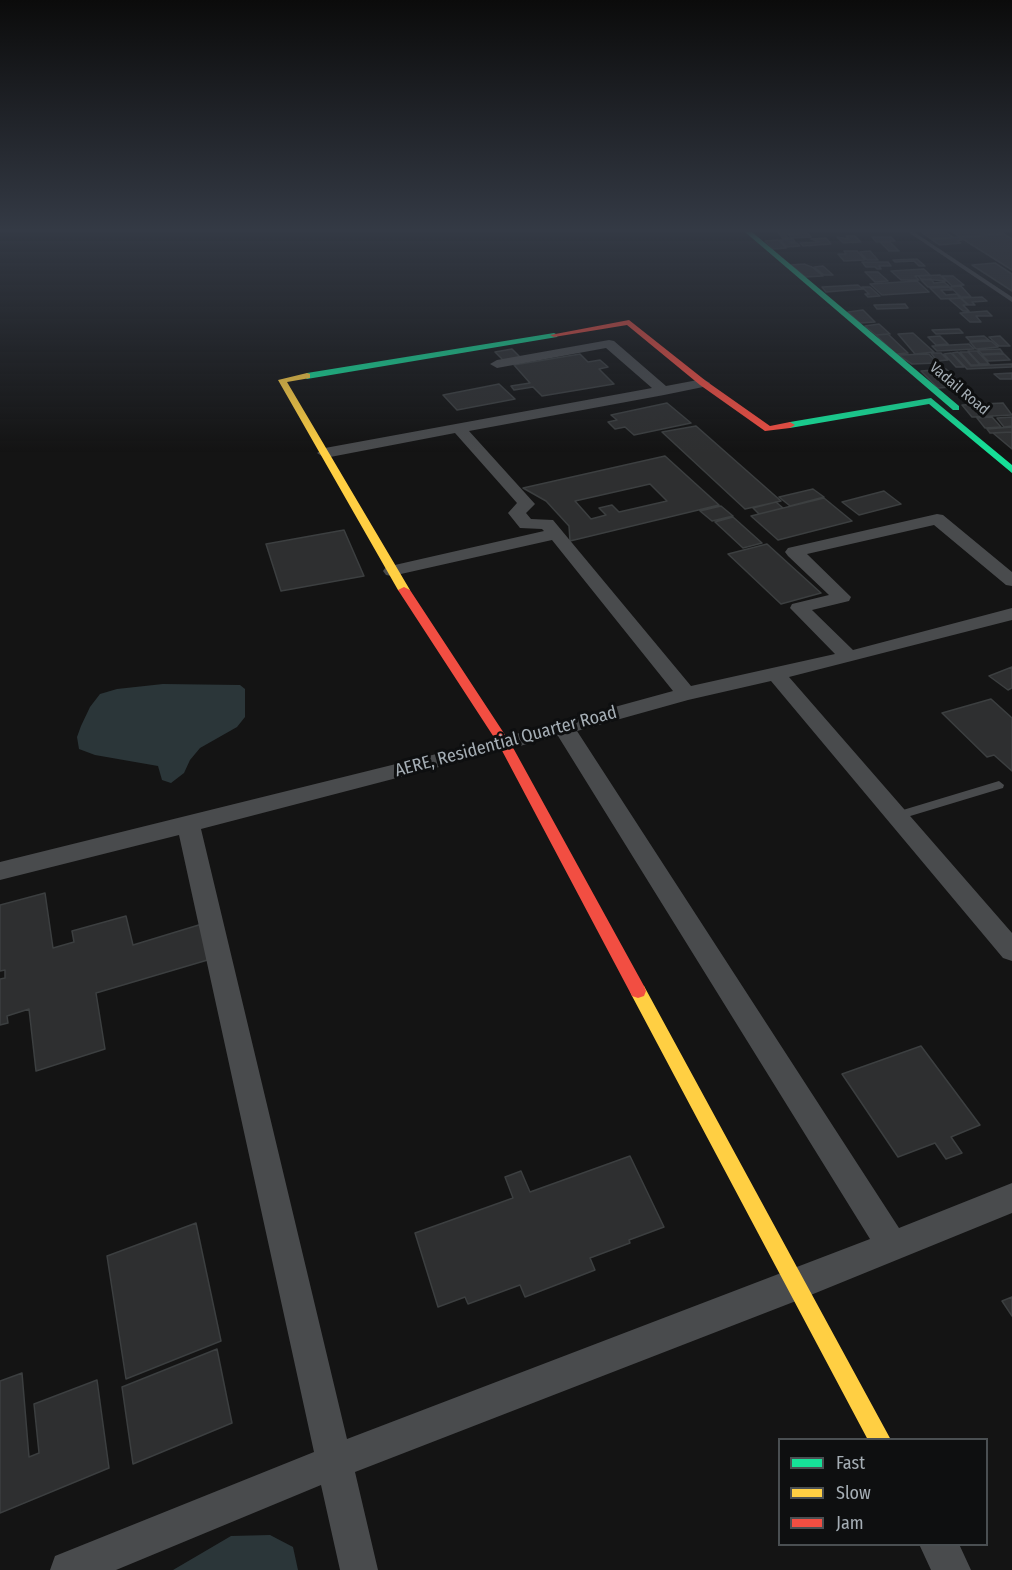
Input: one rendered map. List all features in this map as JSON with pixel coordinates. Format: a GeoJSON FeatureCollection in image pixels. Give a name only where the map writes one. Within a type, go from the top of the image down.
{"type":"FeatureCollection","features":[{"type":"Feature","properties":{"kind":"street","name":"Vadail Road"},"geometry":{"type":"LineString","coordinates":[[835,305],[1012,455]]}},
{"type":"Feature","properties":{"kind":"street"},"geometry":{"type":"LineString","coordinates":[[879,1438],[505,744],[393,571],[282,380],[629,322],[704,383],[768,429],[931,401],[1012,471]]}},
{"type":"Feature","properties":{"kind":"street"},"geometry":{"type":"LineString","coordinates":[[497,364],[609,344],[664,391]]}},
{"type":"Feature","properties":{"kind":"street"},"geometry":{"type":"LineString","coordinates":[[325,453],[704,383]]}},
{"type":"Feature","properties":{"kind":"street"},"geometry":{"type":"LineString","coordinates":[[459,429],[527,504],[516,513],[526,524],[551,529],[686,694]]}},
{"type":"Feature","properties":{"kind":"street"},"geometry":{"type":"LineString","coordinates":[[849,657],[799,608],[842,597],[794,552],[937,519],[1012,581]]}},
{"type":"Feature","properties":{"kind":"street"},"geometry":{"type":"LineString","coordinates":[[393,571],[551,529]]}},
{"type":"Feature","properties":{"kind":"street","name":"AERE, Residential Quarter Road"},"geometry":{"type":"LineString","coordinates":[[0,871],[505,744],[686,694],[849,657],[1012,614]]}},
{"type":"Feature","properties":{"kind":"street"},"geometry":{"type":"LineString","coordinates":[[776,674],[1012,951]]}},
{"type":"Feature","properties":{"kind":"street"},"geometry":{"type":"LineString","coordinates":[[563,727],[892,1246]]}},
{"type":"Feature","properties":{"kind":"street"},"geometry":{"type":"LineString","coordinates":[[188,824],[336,1461],[359,1570]]}},
{"type":"Feature","properties":{"kind":"street"},"geometry":{"type":"LineString","coordinates":[[69,1570],[336,1461],[796,1285],[1012,1198]]}},
{"type":"Feature","properties":{"kind":"street"},"geometry":{"type":"LineString","coordinates":[[939,1546],[952,1570]]}},
{"type":"Feature","properties":{"kind":"lane"},"geometry":{"type":"LineString","coordinates":[[897,816],[999,785]]}},
{"type":"Feature","properties":{"kind":"shaded area"},"geometry":{"type":"Polygon","coordinates":[[[163,684],[240,685],[245,689],[245,717],[237,727],[200,748],[190,760],[184,773],[171,783],[162,780],[158,766],[95,755],[79,749],[77,737],[81,726],[90,707],[100,694],[117,689],[163,684]]]}},
{"type":"Feature","properties":{"kind":"shaded area"},"geometry":{"type":"Polygon","coordinates":[[[270,1535],[293,1547],[298,1570],[173,1570],[231,1536],[270,1535]]]}},
{"type":"Feature","properties":{"kind":"building"},"geometry":{"type":"Polygon","coordinates":[[[874,305],[906,305],[908,308],[877,309],[874,305]]]}},
{"type":"Feature","properties":{"kind":"building"},"geometry":{"type":"Polygon","coordinates":[[[956,305],[963,305],[969,311],[963,311],[956,305]]]}},
{"type":"Feature","properties":{"kind":"building"},"geometry":{"type":"Polygon","coordinates":[[[863,310],[875,322],[860,323],[848,312],[863,310]]]}},
{"type":"Feature","properties":{"kind":"building"},"geometry":{"type":"Polygon","coordinates":[[[987,311],[992,316],[976,316],[981,322],[970,322],[960,313],[987,311]]]}},
{"type":"Feature","properties":{"kind":"building"},"geometry":{"type":"Polygon","coordinates":[[[879,324],[890,334],[876,335],[865,326],[879,324]]]}},
{"type":"Feature","properties":{"kind":"building"},"geometry":{"type":"Polygon","coordinates":[[[959,329],[963,333],[936,334],[932,330],[959,329]]]}},
{"type":"Feature","properties":{"kind":"building"},"geometry":{"type":"Polygon","coordinates":[[[913,333],[934,352],[915,354],[898,334],[913,333]]]}},
{"type":"Feature","properties":{"kind":"building"},"geometry":{"type":"Polygon","coordinates":[[[888,334],[908,353],[896,354],[876,335],[888,334]]]}},
{"type":"Feature","properties":{"kind":"building"},"geometry":{"type":"Polygon","coordinates":[[[940,336],[948,344],[936,345],[928,337],[940,336]]]}},
{"type":"Feature","properties":{"kind":"building"},"geometry":{"type":"Polygon","coordinates":[[[984,336],[989,340],[970,341],[966,337],[984,336]]]}},
{"type":"Feature","properties":{"kind":"building"},"geometry":{"type":"Polygon","coordinates":[[[1000,336],[1010,346],[999,346],[989,337],[1000,336]]]}},
{"type":"Feature","properties":{"kind":"building"},"geometry":{"type":"Polygon","coordinates":[[[991,341],[998,347],[976,349],[970,342],[991,341]]]}},
{"type":"Feature","properties":{"kind":"building"},"geometry":{"type":"Polygon","coordinates":[[[969,344],[974,349],[937,351],[932,346],[969,344]]]}},
{"type":"Feature","properties":{"kind":"building"},"geometry":{"type":"Polygon","coordinates":[[[512,349],[521,358],[505,362],[495,352],[512,349]]]}},
{"type":"Feature","properties":{"kind":"building"},"geometry":{"type":"Polygon","coordinates":[[[1000,349],[1003,353],[982,354],[978,350],[1000,349]]]}},
{"type":"Feature","properties":{"kind":"building"},"geometry":{"type":"Polygon","coordinates":[[[968,351],[977,351],[989,364],[980,364],[968,351]]]}},
{"type":"Feature","properties":{"kind":"building"},"geometry":{"type":"Polygon","coordinates":[[[958,352],[971,366],[1012,364],[1012,367],[967,369],[952,353],[958,352]]]}},
{"type":"Feature","properties":{"kind":"building"},"geometry":{"type":"Polygon","coordinates":[[[960,352],[968,352],[980,365],[971,365],[960,352]]]}},
{"type":"Feature","properties":{"kind":"building"},"geometry":{"type":"Polygon","coordinates":[[[931,353],[941,353],[948,360],[937,361],[931,353]]]}},
{"type":"Feature","properties":{"kind":"building"},"geometry":{"type":"Polygon","coordinates":[[[951,353],[964,367],[956,367],[944,354],[951,353]]]}},
{"type":"Feature","properties":{"kind":"building"},"geometry":{"type":"Polygon","coordinates":[[[580,354],[588,362],[600,360],[608,367],[599,369],[614,384],[542,396],[533,387],[514,390],[511,386],[530,383],[514,365],[580,354]]]}},
{"type":"Feature","properties":{"kind":"building"},"geometry":{"type":"Polygon","coordinates":[[[929,354],[937,363],[912,364],[898,355],[929,354]]]}},
{"type":"Feature","properties":{"kind":"building"},"geometry":{"type":"Polygon","coordinates":[[[1004,354],[1010,360],[988,361],[982,355],[1004,354]]]}},
{"type":"Feature","properties":{"kind":"building"},"geometry":{"type":"Polygon","coordinates":[[[946,369],[964,386],[938,388],[921,371],[946,369]]]}},
{"type":"Feature","properties":{"kind":"building"},"geometry":{"type":"Polygon","coordinates":[[[1012,373],[1012,379],[1000,379],[994,374],[1012,373]]]}},
{"type":"Feature","properties":{"kind":"building"},"geometry":{"type":"Polygon","coordinates":[[[499,384],[515,399],[457,410],[443,395],[499,384]]]}},
{"type":"Feature","properties":{"kind":"building"},"geometry":{"type":"Polygon","coordinates":[[[667,403],[691,423],[634,435],[625,427],[615,429],[608,422],[617,420],[611,415],[667,403]]]}},
{"type":"Feature","properties":{"kind":"building"},"geometry":{"type":"Polygon","coordinates":[[[1003,403],[1012,415],[972,417],[962,405],[1003,403]]]}},
{"type":"Feature","properties":{"kind":"building"},"geometry":{"type":"Polygon","coordinates":[[[992,417],[1001,427],[985,428],[977,418],[992,417]]]}},
{"type":"Feature","properties":{"kind":"building"},"geometry":{"type":"Polygon","coordinates":[[[1012,417],[1012,426],[1004,427],[997,418],[1012,417]]]}},
{"type":"Feature","properties":{"kind":"building"},"geometry":{"type":"Polygon","coordinates":[[[696,426],[781,501],[745,509],[662,432],[696,426]]]}},
{"type":"Feature","properties":{"kind":"building"},"geometry":{"type":"Polygon","coordinates":[[[1012,427],[1012,432],[990,433],[987,429],[1012,427]]]}},
{"type":"Feature","properties":{"kind":"building"},"geometry":{"type":"Polygon","coordinates":[[[1012,432],[1012,449],[993,433],[1012,432]]]}},
{"type":"Feature","properties":{"kind":"building"},"geometry":{"type":"Polygon","coordinates":[[[665,456],[719,505],[570,541],[569,526],[546,501],[523,488],[665,456]],[[650,484],[575,501],[591,519],[606,515],[599,508],[612,505],[619,512],[667,501],[650,484]]]}},
{"type":"Feature","properties":{"kind":"building"},"geometry":{"type":"Polygon","coordinates":[[[813,489],[824,497],[790,506],[779,497],[813,489]]]}},
{"type":"Feature","properties":{"kind":"building"},"geometry":{"type":"Polygon","coordinates":[[[884,491],[901,504],[859,515],[842,502],[884,491]]]}},
{"type":"Feature","properties":{"kind":"building"},"geometry":{"type":"Polygon","coordinates":[[[824,498],[852,521],[778,540],[751,516],[824,498]]]}},
{"type":"Feature","properties":{"kind":"building"},"geometry":{"type":"Polygon","coordinates":[[[776,502],[783,508],[759,514],[753,508],[776,502]]]}},
{"type":"Feature","properties":{"kind":"building"},"geometry":{"type":"Polygon","coordinates":[[[721,506],[733,516],[712,521],[700,511],[721,506]]]}},
{"type":"Feature","properties":{"kind":"building"},"geometry":{"type":"Polygon","coordinates":[[[733,517],[762,543],[743,548],[715,522],[733,517]]]}},
{"type":"Feature","properties":{"kind":"building"},"geometry":{"type":"Polygon","coordinates":[[[344,530],[364,576],[281,591],[266,544],[344,530]]]}},
{"type":"Feature","properties":{"kind":"building"},"geometry":{"type":"Polygon","coordinates":[[[767,544],[821,593],[781,604],[728,554],[767,544]]]}},
{"type":"Feature","properties":{"kind":"building"},"geometry":{"type":"Polygon","coordinates":[[[1012,667],[1012,688],[1008,690],[989,676],[1012,667]]]}},
{"type":"Feature","properties":{"kind":"building"},"geometry":{"type":"Polygon","coordinates":[[[991,699],[1012,718],[1012,771],[994,755],[987,757],[942,713],[991,699]]]}},
{"type":"Feature","properties":{"kind":"building"},"geometry":{"type":"Polygon","coordinates":[[[45,893],[53,948],[74,942],[72,931],[126,916],[133,945],[202,924],[211,959],[96,993],[105,1049],[36,1071],[29,1009],[7,1016],[8,1023],[0,1025],[0,979],[5,978],[5,970],[0,971],[0,905],[45,893]]]}},
{"type":"Feature","properties":{"kind":"building"},"geometry":{"type":"Polygon","coordinates":[[[921,1046],[980,1125],[951,1137],[962,1153],[946,1159],[935,1143],[898,1157],[842,1074],[921,1046]]]}},
{"type":"Feature","properties":{"kind":"building"},"geometry":{"type":"Polygon","coordinates":[[[630,1156],[664,1227],[590,1258],[595,1270],[525,1297],[520,1285],[468,1304],[465,1297],[438,1307],[415,1233],[513,1198],[505,1177],[521,1171],[530,1192],[630,1156]]]}},
{"type":"Feature","properties":{"kind":"building"},"geometry":{"type":"Polygon","coordinates":[[[196,1223],[221,1341],[126,1379],[107,1256],[196,1223]]]}},
{"type":"Feature","properties":{"kind":"building"},"geometry":{"type":"Polygon","coordinates":[[[1012,1297],[1012,1316],[1002,1301],[1012,1297]]]}},
{"type":"Feature","properties":{"kind":"building"},"geometry":{"type":"Polygon","coordinates":[[[217,1349],[232,1423],[133,1464],[122,1387],[217,1349]]]}},
{"type":"Feature","properties":{"kind":"building"},"geometry":{"type":"Polygon","coordinates":[[[22,1373],[29,1457],[39,1453],[34,1404],[97,1380],[109,1468],[0,1513],[0,1381],[22,1373]]]}},
{"type":"Feature","properties":{"kind":"traffic: fast"},"geometry":{"type":"LineString","coordinates":[[835,305],[956,408]]}},
{"type":"Feature","properties":{"kind":"traffic: fast"},"geometry":{"type":"LineString","coordinates":[[307,376],[554,335]]}},
{"type":"Feature","properties":{"kind":"traffic: fast"},"geometry":{"type":"LineString","coordinates":[[790,425],[931,401],[1012,470]]}},
{"type":"Feature","properties":{"kind":"traffic: slow"},"geometry":{"type":"LineString","coordinates":[[307,376],[282,380],[404,590]]}},
{"type":"Feature","properties":{"kind":"traffic: slow"},"geometry":{"type":"LineString","coordinates":[[638,991],[879,1438]]}},
{"type":"Feature","properties":{"kind":"traffic: jam"},"geometry":{"type":"LineString","coordinates":[[554,335],[629,322],[703,383],[768,429],[790,425]]}},
{"type":"Feature","properties":{"kind":"traffic: jam"},"geometry":{"type":"LineString","coordinates":[[404,590],[505,744],[638,991]]}}]}
